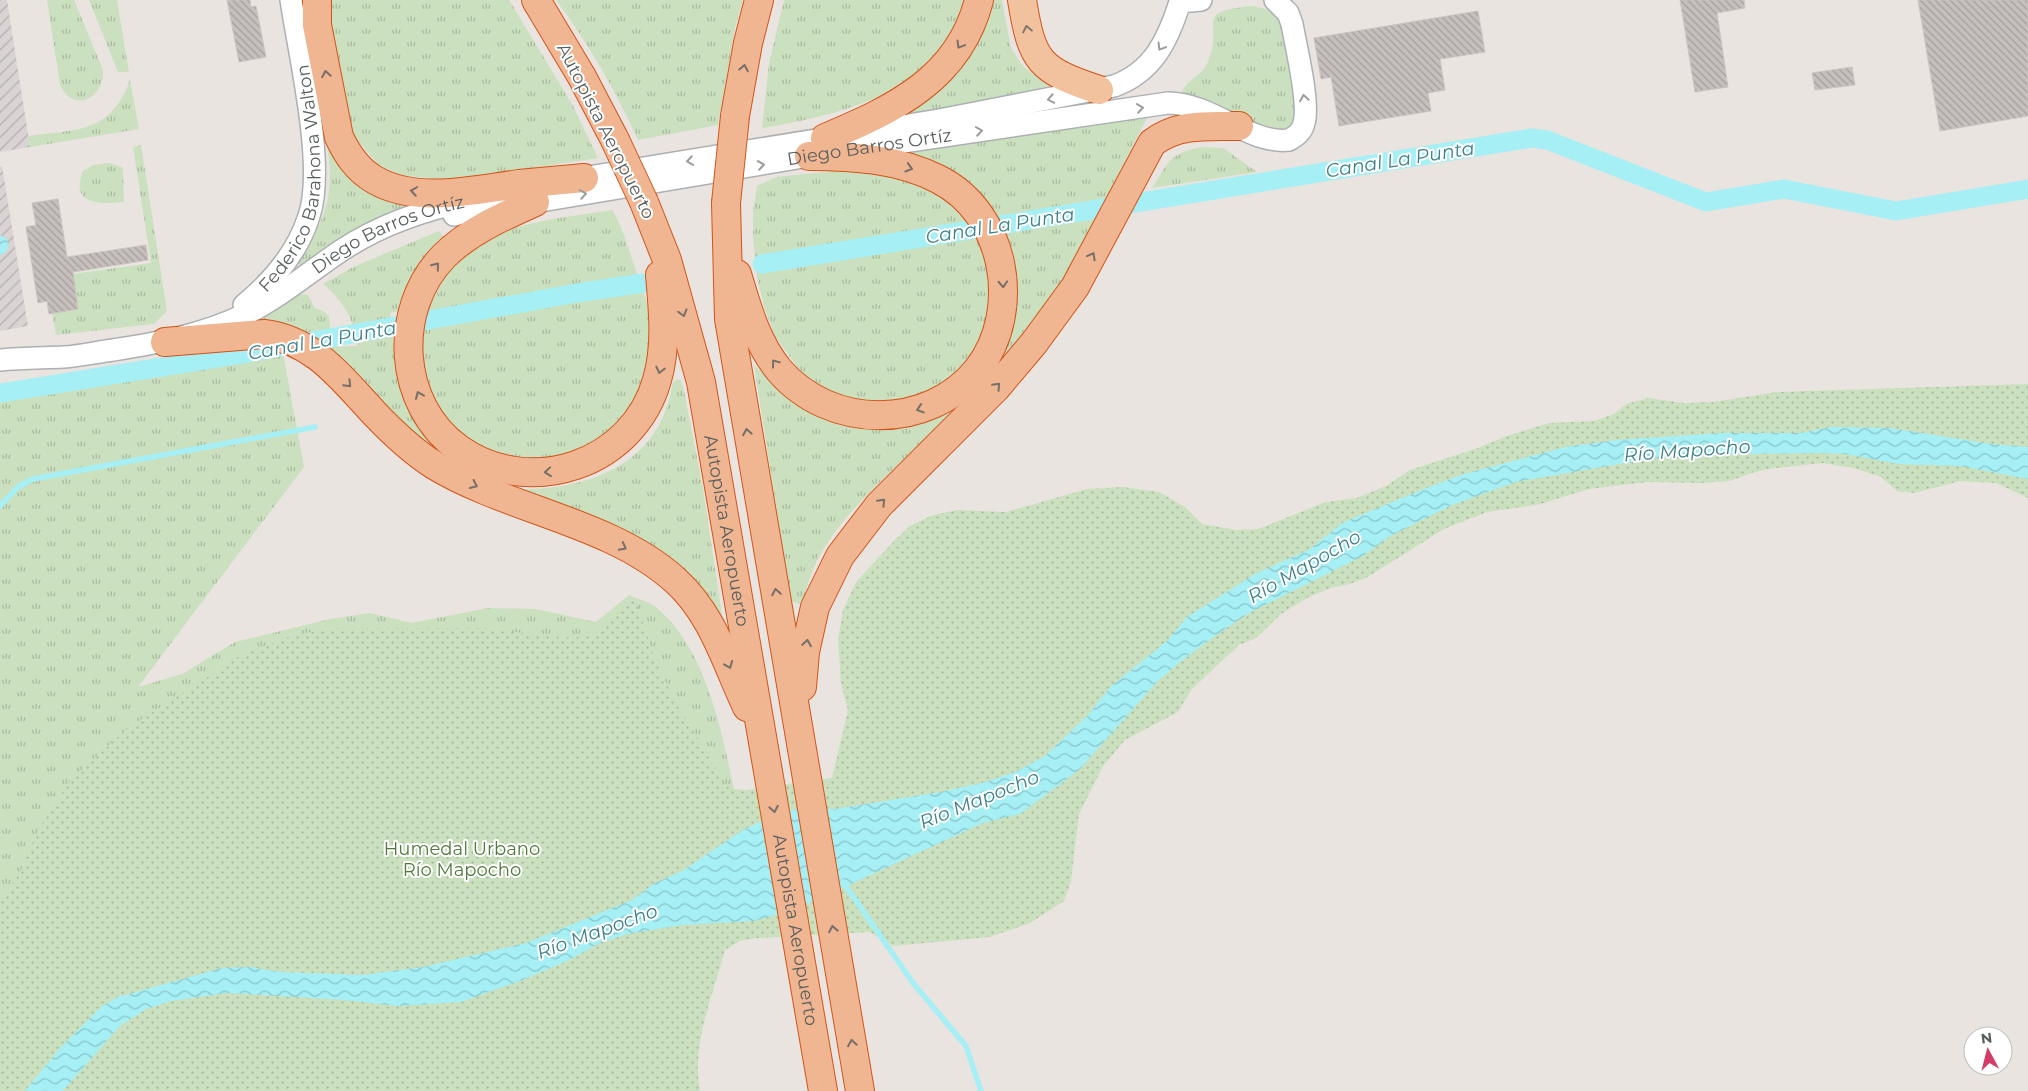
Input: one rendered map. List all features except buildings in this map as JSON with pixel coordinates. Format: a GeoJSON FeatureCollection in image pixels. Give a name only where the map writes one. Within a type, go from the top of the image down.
{"type":"FeatureCollection","features":[{"type":"Feature","properties":{"kind":"highway"},"geometry":{"type":"LineString","coordinates":[[317,0],[317,25],[339,137],[346,152],[356,165],[375,180],[398,188],[435,193],[584,178]]}},
{"type":"Feature","properties":{"kind":"highway"},"geometry":{"type":"LineString","coordinates":[[527,0],[555,30]]}},
{"type":"Feature","properties":{"kind":"highway","name":"Autopista Aeropuerto"},"geometry":{"type":"LineString","coordinates":[[536,0],[555,30],[615,140],[647,210],[680,302],[701,382],[823,1091]]}},
{"type":"Feature","properties":{"kind":"highway"},"geometry":{"type":"LineString","coordinates":[[817,148],[873,118],[932,80],[963,40],[979,0]]}},
{"type":"Feature","properties":{"kind":"highway"},"geometry":{"type":"LineString","coordinates":[[1022,0],[1028,34],[1034,52],[1047,68],[1065,78],[1099,90]]}},
{"type":"Feature","properties":{"kind":"highway","name":"Autopista Aeropuerto"},"geometry":{"type":"LineString","coordinates":[[759,4],[736,116],[726,202],[729,319],[860,1091]]}},
{"type":"Feature","properties":{"kind":"highway"},"geometry":{"type":"LineString","coordinates":[[799,726],[809,629],[815,607],[840,556],[879,505],[996,388],[1034,343],[1075,287],[1113,219],[1145,152],[1161,136],[1185,127],[1239,126]]}},
{"type":"Feature","properties":{"kind":"highway"},"geometry":{"type":"LineString","coordinates":[[726,234],[749,314],[762,344],[780,370],[804,392],[833,408],[865,415],[882,416],[916,411],[947,397],[968,379],[986,357],[1000,321],[1003,302],[1002,267],[986,226],[952,187],[918,170],[817,148]]}},
{"type":"Feature","properties":{"kind":"highway"},"geometry":{"type":"LineString","coordinates":[[535,202],[473,233],[445,255],[426,279],[413,308],[408,340],[412,377],[418,394],[434,424],[458,448],[485,464],[516,472],[550,472],[586,462],[603,454],[630,430],[646,408],[657,382],[664,343],[660,274],[647,210]]}},
{"type":"Feature","properties":{"kind":"highway"},"geometry":{"type":"LineString","coordinates":[[165,342],[246,334],[277,336],[300,343],[338,374],[394,432],[434,464],[498,496],[574,524],[605,538],[655,565],[676,580],[695,601],[716,635],[764,752]]}},
{"type":"Feature","properties":{"kind":"street","name":"Federico Barahona Walton"},"geometry":{"type":"LineString","coordinates":[[209,330],[260,291],[280,269],[301,236],[310,215],[314,196],[313,143],[291,0]]}},
{"type":"Feature","properties":{"kind":"street","name":"Diego Barros Ortíz"},"geometry":{"type":"LineString","coordinates":[[304,277],[366,248],[438,220],[476,210],[535,202],[817,148],[939,120],[1099,90],[1128,81],[1145,68],[1168,36],[1180,2],[1201,0]]}},
{"type":"Feature","properties":{"kind":"street","name":"Diego Barros Ortíz"},"geometry":{"type":"LineString","coordinates":[[0,360],[31,356],[64,357],[165,342],[209,330],[245,315],[343,249],[403,219],[460,202],[584,178],[1168,104],[1195,106],[1266,138],[1282,140],[1295,136],[1304,125],[1306,107],[1292,24],[1288,13],[1275,0]]}},
{"type":"Feature","properties":{"kind":"street","name":"Diego Barros Ortíz"},"geometry":{"type":"LineString","coordinates":[[0,374],[30,369],[64,357]]}},
{"type":"Feature","properties":{"kind":"shaded area"},"geometry":{"type":"Polygon","coordinates":[[[0,0],[7,0],[30,147],[0,152],[0,0]]]}},
{"type":"Feature","properties":{"kind":"shaded area"},"geometry":{"type":"Polygon","coordinates":[[[2,166],[28,326],[0,331],[0,167],[2,166]]]}},
{"type":"Feature","properties":{"kind":"green space"},"geometry":{"type":"Polygon","coordinates":[[[47,0],[74,0],[103,70],[99,88],[88,99],[80,101],[73,99],[66,94],[60,85],[47,0]]]}},
{"type":"Feature","properties":{"kind":"green space"},"geometry":{"type":"Polygon","coordinates":[[[89,0],[117,0],[129,72],[118,72],[89,0]]]}},
{"type":"Feature","properties":{"kind":"green space"},"geometry":{"type":"Polygon","coordinates":[[[327,0],[509,0],[572,104],[598,158],[451,181],[399,175],[378,164],[354,137],[344,108],[327,0]]]}},
{"type":"Feature","properties":{"kind":"green space"},"geometry":{"type":"Polygon","coordinates":[[[556,0],[743,0],[735,28],[718,125],[638,140],[601,68],[580,33],[556,0]]]}},
{"type":"Feature","properties":{"kind":"green space"},"geometry":{"type":"Polygon","coordinates":[[[784,0],[964,0],[953,31],[935,57],[912,77],[885,93],[855,106],[824,115],[762,128],[769,63],[784,0]]]}},
{"type":"Feature","properties":{"kind":"green space"},"geometry":{"type":"Polygon","coordinates":[[[990,0],[1002,0],[1011,48],[1023,66],[1049,86],[917,115],[894,117],[990,0]]]}},
{"type":"Feature","properties":{"kind":"green space"},"geometry":{"type":"Polygon","coordinates":[[[1254,6],[1273,11],[1282,25],[1296,106],[1295,117],[1291,124],[1280,130],[1274,131],[1185,99],[1182,93],[1186,85],[1207,64],[1212,50],[1213,22],[1216,16],[1234,8],[1254,6]]]}},
{"type":"Feature","properties":{"kind":"green space"},"geometry":{"type":"Polygon","coordinates":[[[130,80],[139,129],[30,147],[28,136],[77,129],[90,126],[102,120],[113,111],[122,98],[130,80]]]}},
{"type":"Feature","properties":{"kind":"green space"},"geometry":{"type":"Polygon","coordinates":[[[1143,112],[1147,118],[1071,266],[1040,315],[1008,355],[1002,351],[1012,322],[1017,294],[1016,267],[1009,241],[998,217],[981,196],[960,177],[928,160],[892,151],[1143,112]]]}},
{"type":"Feature","properties":{"kind":"green space"},"geometry":{"type":"Polygon","coordinates":[[[326,141],[403,203],[404,211],[327,249],[300,265],[296,261],[322,219],[326,205],[330,175],[326,141]]]}},
{"type":"Feature","properties":{"kind":"green space"},"geometry":{"type":"Polygon","coordinates":[[[141,145],[167,311],[154,324],[56,335],[52,313],[78,309],[73,274],[151,263],[133,147],[141,145]]]}},
{"type":"Feature","properties":{"kind":"green space"},"geometry":{"type":"Polygon","coordinates":[[[1202,147],[1223,148],[1257,172],[1152,188],[1171,160],[1183,152],[1202,147]]]}},
{"type":"Feature","properties":{"kind":"green space"},"geometry":{"type":"Polygon","coordinates":[[[110,163],[123,168],[124,202],[101,203],[84,197],[80,188],[82,172],[93,165],[110,163]]]}},
{"type":"Feature","properties":{"kind":"green space"},"geometry":{"type":"Polygon","coordinates":[[[854,169],[881,171],[955,199],[992,265],[991,321],[966,368],[923,398],[895,404],[844,400],[814,383],[800,371],[775,336],[765,310],[757,277],[753,239],[753,211],[757,186],[776,177],[854,169]]]}},
{"type":"Feature","properties":{"kind":"green space"},"geometry":{"type":"Polygon","coordinates":[[[613,210],[624,235],[648,306],[649,355],[637,395],[622,417],[602,438],[575,452],[521,462],[473,449],[423,391],[421,310],[436,284],[459,260],[486,241],[517,227],[552,219],[613,210]]]}},
{"type":"Feature","properties":{"kind":"green space"},"geometry":{"type":"Polygon","coordinates":[[[439,231],[443,236],[443,243],[406,292],[399,311],[390,313],[395,364],[402,394],[418,424],[441,450],[436,451],[412,434],[326,350],[324,335],[303,336],[243,324],[301,294],[308,295],[315,308],[329,316],[332,347],[357,346],[356,336],[347,311],[337,297],[323,284],[355,266],[439,231]]]}},
{"type":"Feature","properties":{"kind":"green space"},"geometry":{"type":"Polygon","coordinates":[[[283,353],[304,467],[138,687],[182,674],[235,642],[330,619],[370,613],[411,623],[488,608],[536,609],[596,622],[629,595],[657,608],[677,629],[693,654],[705,681],[724,742],[743,830],[0,1091],[0,402],[283,353]]]}},
{"type":"Feature","properties":{"kind":"green space"},"geometry":{"type":"Polygon","coordinates":[[[754,365],[783,391],[799,402],[832,420],[850,426],[869,429],[889,428],[913,421],[954,403],[960,408],[888,474],[838,528],[817,561],[802,605],[791,601],[754,365]]]}},
{"type":"Feature","properties":{"kind":"green space"},"geometry":{"type":"Polygon","coordinates":[[[681,380],[683,386],[703,488],[722,615],[716,617],[520,489],[564,486],[585,481],[606,473],[624,463],[641,449],[655,432],[665,412],[673,382],[681,380]]]}},
{"type":"Feature","properties":{"kind":"green space","name":"Humedal Urbano Río Mapocho"},"geometry":{"type":"Polygon","coordinates":[[[2028,384],[2028,498],[1996,483],[1960,481],[1914,493],[1897,491],[1881,477],[1854,468],[1822,463],[1768,469],[1730,481],[1700,483],[1648,482],[1589,489],[1537,505],[1487,512],[1444,529],[1366,578],[1347,585],[1333,587],[1309,597],[1281,614],[1256,638],[1239,645],[1191,690],[1178,712],[1125,740],[1103,766],[1079,814],[1071,881],[1064,901],[1030,923],[990,937],[893,946],[870,932],[758,938],[740,941],[725,950],[709,1002],[701,1038],[698,1056],[700,1091],[0,1091],[0,898],[19,875],[37,832],[71,779],[128,728],[243,654],[297,634],[331,629],[477,628],[572,638],[598,635],[621,605],[631,600],[637,604],[655,660],[682,714],[705,749],[723,785],[733,789],[746,790],[832,778],[848,710],[841,684],[838,640],[843,610],[856,582],[894,541],[910,526],[933,515],[958,510],[1006,512],[1087,489],[1123,487],[1159,492],[1185,507],[1202,524],[1236,530],[1258,529],[1326,502],[1357,498],[1386,486],[1410,470],[1478,448],[1507,436],[1549,423],[1594,421],[1614,414],[1626,404],[1648,398],[1684,403],[1713,402],[1777,392],[2028,384]]]}},
{"type":"Feature","properties":{"kind":"water"},"geometry":{"type":"Polygon","coordinates":[[[0,235],[7,239],[9,245],[6,252],[0,255],[0,235]]]}},
{"type":"Feature","properties":{"kind":"water","name":"Río Mapocho"},"geometry":{"type":"Polygon","coordinates":[[[1831,427],[1890,428],[1991,444],[2028,447],[2028,479],[1960,466],[1898,464],[1845,454],[1820,453],[1689,455],[1649,459],[1516,482],[1452,505],[1418,522],[1389,537],[1363,556],[1251,612],[1222,631],[1180,662],[1157,682],[1079,770],[1020,814],[983,823],[797,909],[754,921],[682,925],[627,934],[600,943],[567,961],[520,981],[461,1002],[398,1006],[344,1000],[227,993],[171,1001],[146,1009],[120,1026],[63,1091],[25,1091],[61,1047],[102,1006],[118,997],[222,968],[250,967],[280,972],[362,975],[423,967],[526,943],[632,900],[655,883],[682,871],[743,830],[772,816],[799,808],[835,809],[941,792],[986,782],[1015,772],[1045,756],[1088,715],[1111,686],[1167,641],[1187,617],[1255,574],[1308,550],[1344,522],[1464,474],[1566,447],[1616,440],[1723,433],[1800,433],[1831,427]]]}},
{"type":"Feature","properties":{"kind":"waterway","name":"Canal La Punta"},"geometry":{"type":"LineString","coordinates":[[762,264],[1532,138],[1547,140],[1706,202],[1784,189],[1896,211],[2028,189]]}},
{"type":"Feature","properties":{"kind":"waterway","name":"Canal La Punta"},"geometry":{"type":"LineString","coordinates":[[0,393],[242,354],[577,293],[643,283]]}},
{"type":"Feature","properties":{"kind":"waterway"},"geometry":{"type":"LineString","coordinates":[[0,506],[18,487],[33,479],[315,427]]}},
{"type":"Feature","properties":{"kind":"waterway"},"geometry":{"type":"LineString","coordinates":[[843,882],[913,983],[966,1046],[981,1091]]}}]}
